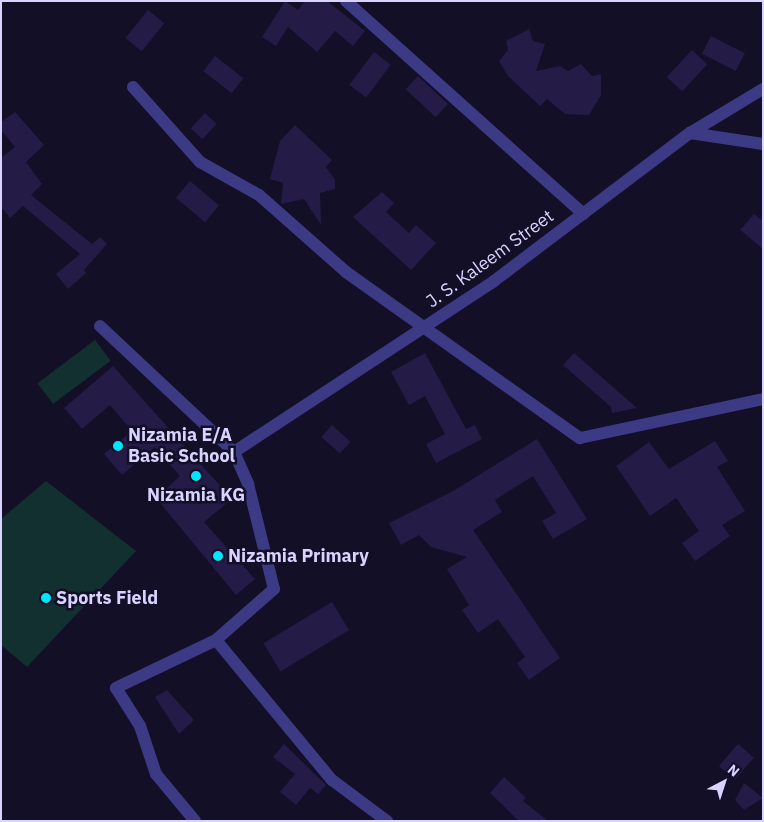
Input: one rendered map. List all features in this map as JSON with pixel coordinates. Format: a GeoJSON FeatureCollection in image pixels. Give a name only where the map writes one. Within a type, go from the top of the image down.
{"type":"FeatureCollection","features":[{"type":"Feature","properties":{"kind":"street"},"geometry":{"type":"LineString","coordinates":[[346,1],[583,214]]}},
{"type":"Feature","properties":{"kind":"street"},"geometry":{"type":"LineString","coordinates":[[133,88],[200,162],[259,196],[346,272],[427,325],[580,438],[763,399]]}},
{"type":"Feature","properties":{"kind":"street","name":"J. S. Kaleem Street"},"geometry":{"type":"LineString","coordinates":[[234,452],[427,325],[583,214],[690,133],[763,89]]}},
{"type":"Feature","properties":{"kind":"street"},"geometry":{"type":"LineString","coordinates":[[690,133],[763,144]]}},
{"type":"Feature","properties":{"kind":"street"},"geometry":{"type":"LineString","coordinates":[[100,326],[234,452],[248,484],[274,589],[216,640],[116,688],[140,726],[156,774],[195,821]]}},
{"type":"Feature","properties":{"kind":"street"},"geometry":{"type":"LineString","coordinates":[[216,640],[332,780],[387,821]]}},
{"type":"Feature","properties":{"kind":"green space"},"geometry":{"type":"Polygon","coordinates":[[[95,340],[111,361],[53,404],[37,383],[95,340]]]}},
{"type":"Feature","properties":{"kind":"green space","name":"Sports Field"},"geometry":{"type":"Polygon","coordinates":[[[46,481],[136,551],[27,667],[1,645],[1,519],[46,481]]]}},
{"type":"Feature","properties":{"kind":"building"},"geometry":{"type":"Polygon","coordinates":[[[285,1],[298,10],[305,1],[327,1],[365,31],[353,46],[335,31],[317,52],[288,27],[276,46],[262,37],[285,1]]]}},
{"type":"Feature","properties":{"kind":"building"},"geometry":{"type":"Polygon","coordinates":[[[148,10],[164,23],[142,51],[125,38],[148,10]]]}},
{"type":"Feature","properties":{"kind":"building"},"geometry":{"type":"Polygon","coordinates":[[[529,29],[533,41],[545,44],[536,71],[560,66],[568,71],[581,64],[592,76],[601,74],[601,95],[589,115],[565,114],[547,99],[540,106],[508,76],[499,61],[508,50],[506,41],[529,29]]]}},
{"type":"Feature","properties":{"kind":"building"},"geometry":{"type":"Polygon","coordinates":[[[711,36],[745,53],[736,71],[702,54],[711,36]]]}},
{"type":"Feature","properties":{"kind":"building"},"geometry":{"type":"Polygon","coordinates":[[[692,50],[707,64],[682,91],[667,77],[692,50]]]}},
{"type":"Feature","properties":{"kind":"building"},"geometry":{"type":"Polygon","coordinates":[[[374,52],[391,65],[366,97],[349,85],[374,52]]]}},
{"type":"Feature","properties":{"kind":"building"},"geometry":{"type":"Polygon","coordinates":[[[215,56],[243,78],[232,93],[203,71],[215,56]]]}},
{"type":"Feature","properties":{"kind":"building"},"geometry":{"type":"Polygon","coordinates":[[[418,76],[448,104],[436,117],[406,89],[418,76]]]}},
{"type":"Feature","properties":{"kind":"building"},"geometry":{"type":"Polygon","coordinates":[[[15,112],[44,145],[26,162],[42,184],[31,195],[92,244],[100,237],[107,244],[84,270],[86,273],[68,289],[56,274],[80,254],[23,206],[10,218],[1,207],[1,158],[15,147],[1,130],[1,122],[15,112]]]}},
{"type":"Feature","properties":{"kind":"building"},"geometry":{"type":"Polygon","coordinates":[[[205,113],[217,124],[202,139],[191,128],[205,113]]]}},
{"type":"Feature","properties":{"kind":"building"},"geometry":{"type":"Polygon","coordinates":[[[295,125],[332,160],[326,167],[335,180],[335,189],[320,193],[321,225],[304,199],[281,204],[283,183],[270,179],[280,141],[295,125]]]}},
{"type":"Feature","properties":{"kind":"building"},"geometry":{"type":"Polygon","coordinates":[[[190,181],[219,205],[205,222],[176,198],[190,181]]]}},
{"type":"Feature","properties":{"kind":"building"},"geometry":{"type":"Polygon","coordinates":[[[382,192],[394,203],[386,212],[409,233],[416,225],[436,243],[411,270],[353,217],[382,192]]]}},
{"type":"Feature","properties":{"kind":"building"},"geometry":{"type":"Polygon","coordinates":[[[754,214],[763,221],[763,249],[740,230],[754,214]]]}},
{"type":"Feature","properties":{"kind":"building"},"geometry":{"type":"Polygon","coordinates":[[[425,353],[466,429],[475,425],[482,439],[436,463],[426,444],[445,434],[425,396],[409,405],[391,372],[425,353]]]}},
{"type":"Feature","properties":{"kind":"building"},"geometry":{"type":"Polygon","coordinates":[[[574,353],[637,408],[612,413],[611,407],[563,365],[574,353]]]}},
{"type":"Feature","properties":{"kind":"building"},"geometry":{"type":"Polygon","coordinates":[[[113,366],[232,499],[204,522],[255,579],[236,595],[156,498],[180,476],[155,447],[122,475],[104,454],[132,431],[110,405],[82,429],[64,408],[113,366]]]}},
{"type":"Feature","properties":{"kind":"building"},"geometry":{"type":"Polygon","coordinates":[[[332,425],[351,442],[340,454],[321,437],[332,425]]]}},
{"type":"Feature","properties":{"kind":"building"},"geometry":{"type":"Polygon","coordinates":[[[537,439],[587,519],[553,539],[542,521],[556,513],[533,476],[495,500],[502,512],[473,530],[560,658],[529,680],[517,663],[525,657],[498,619],[478,633],[462,610],[469,605],[447,569],[467,557],[431,547],[419,535],[401,545],[389,523],[453,491],[537,439]]]}},
{"type":"Feature","properties":{"kind":"building"},"geometry":{"type":"Polygon","coordinates":[[[715,441],[728,461],[717,467],[745,511],[722,525],[730,536],[695,561],[682,543],[699,531],[676,498],[650,516],[616,466],[649,442],[669,469],[715,441]]]}},
{"type":"Feature","properties":{"kind":"building"},"geometry":{"type":"Polygon","coordinates":[[[332,602],[349,630],[280,671],[263,643],[332,602]]]}},
{"type":"Feature","properties":{"kind":"building"},"geometry":{"type":"Polygon","coordinates":[[[167,690],[194,720],[179,734],[155,697],[167,690]]]}},
{"type":"Feature","properties":{"kind":"building"},"geometry":{"type":"Polygon","coordinates":[[[284,744],[326,785],[318,794],[310,788],[296,805],[280,792],[295,774],[273,757],[284,744]]]}},
{"type":"Feature","properties":{"kind":"building"},"geometry":{"type":"Polygon","coordinates":[[[738,744],[754,758],[735,780],[719,766],[738,744]]]}},
{"type":"Feature","properties":{"kind":"building"},"geometry":{"type":"Polygon","coordinates":[[[504,777],[526,798],[523,801],[548,821],[519,821],[490,793],[504,777]]]}},
{"type":"Feature","properties":{"kind":"building"},"geometry":{"type":"Polygon","coordinates":[[[744,783],[763,798],[744,810],[735,800],[744,783]]]}},
{"type":"Feature","properties":{"kind":"place","name":"Nizamia E/A Basic School"},"geometry":{"type":"Point","coordinates":[118,446]}},
{"type":"Feature","properties":{"kind":"place","name":"Nizamia KG"},"geometry":{"type":"Point","coordinates":[196,476]}},
{"type":"Feature","properties":{"kind":"place","name":"Nizamia Primary"},"geometry":{"type":"Point","coordinates":[218,556]}},
{"type":"Feature","properties":{"kind":"place","name":"Sports Field"},"geometry":{"type":"Point","coordinates":[46,598]}}]}
